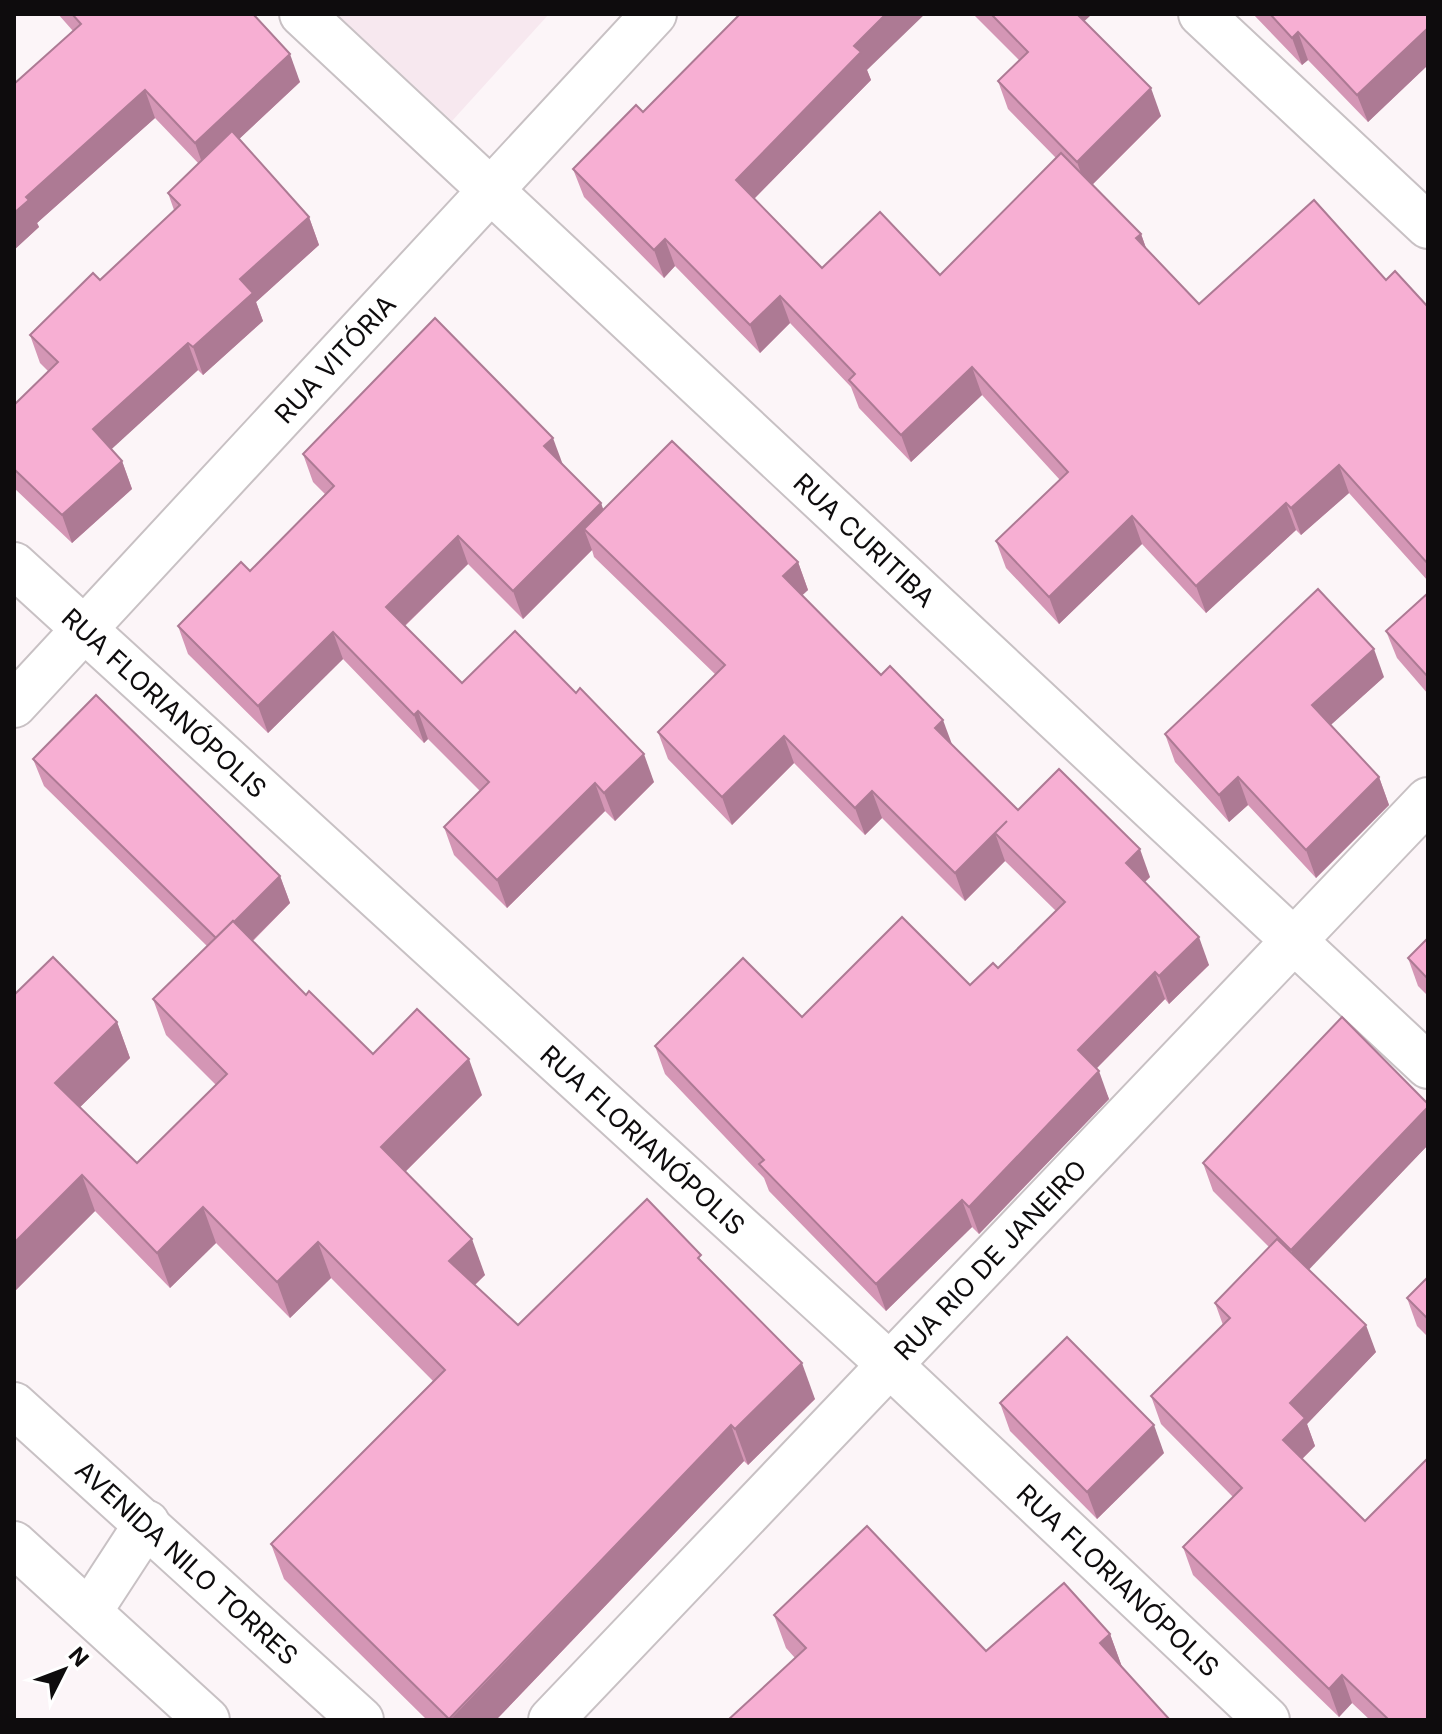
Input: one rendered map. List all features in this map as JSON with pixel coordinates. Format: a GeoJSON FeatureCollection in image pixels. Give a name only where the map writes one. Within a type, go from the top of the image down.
{"type":"FeatureCollection","features":[{"type":"Feature","properties":{"kind":"street","name":"RUA CURITIBA"},"geometry":{"type":"LineString","coordinates":[[302,14],[1428,1066]]}},
{"type":"Feature","properties":{"kind":"street","name":"RUA VITÓRIA"},"geometry":{"type":"LineString","coordinates":[[14,705],[654,14]]}},
{"type":"Feature","properties":{"kind":"street"},"geometry":{"type":"LineString","coordinates":[[1201,14],[1428,226]]}},
{"type":"Feature","properties":{"kind":"street","name":"RUA FLORIANÓPOLIS"},"geometry":{"type":"LineString","coordinates":[[14,565],[890,1365],[1267,1720]]}},
{"type":"Feature","properties":{"kind":"street","name":"RUA RIO DE JANEIRO"},"geometry":{"type":"LineString","coordinates":[[551,1720],[1428,800]]}},
{"type":"Feature","properties":{"kind":"street","name":"AVENIDA NILO TORRES"},"geometry":{"type":"LineString","coordinates":[[14,1405],[361,1720]]}},
{"type":"Feature","properties":{"kind":"street"},"geometry":{"type":"LineString","coordinates":[[89,1612],[147,1523]]}},
{"type":"Feature","properties":{"kind":"street"},"geometry":{"type":"LineString","coordinates":[[14,1544],[207,1720]]}},
{"type":"Feature","properties":{"kind":"shaded area"},"geometry":{"type":"Polygon","coordinates":[[[335,14],[549,14],[452,121],[335,14]]]}},
{"type":"Feature","properties":{"kind":"building"},"geometry":{"type":"Polygon","coordinates":[[[72,14],[253,14],[290,54],[195,143],[145,90],[26,197],[29,200],[14,213],[14,84],[81,24],[72,14]]]}},
{"type":"Feature","properties":{"kind":"building"},"geometry":{"type":"Polygon","coordinates":[[[740,14],[886,14],[854,46],[861,52],[736,180],[822,268],[880,212],[940,275],[1061,153],[1141,234],[1136,238],[1199,304],[1314,200],[1386,280],[1395,271],[1428,307],[1428,564],[1339,465],[1291,508],[1286,503],[1196,586],[1132,516],[1049,597],[996,541],[1068,472],[972,367],[901,435],[849,380],[855,374],[780,296],[750,325],[665,239],[654,250],[573,169],[636,105],[643,112],[740,14]]]}},
{"type":"Feature","properties":{"kind":"building"},"geometry":{"type":"Polygon","coordinates":[[[991,14],[1077,14],[1151,88],[1077,162],[998,81],[1028,52],[991,14]]]}},
{"type":"Feature","properties":{"kind":"building"},"geometry":{"type":"Polygon","coordinates":[[[1270,14],[1428,14],[1428,28],[1357,95],[1298,32],[1292,38],[1270,14]]]}},
{"type":"Feature","properties":{"kind":"building"},"geometry":{"type":"Polygon","coordinates":[[[232,131],[309,217],[240,279],[253,293],[193,347],[188,343],[93,429],[122,461],[62,515],[14,469],[14,405],[58,362],[30,335],[93,273],[100,280],[180,205],[168,193],[232,131]]]}},
{"type":"Feature","properties":{"kind":"building"},"geometry":{"type":"Polygon","coordinates":[[[435,318],[553,438],[544,446],[601,503],[513,591],[458,536],[386,607],[462,683],[515,631],[576,693],[580,688],[644,754],[604,793],[595,783],[497,880],[444,827],[489,782],[418,711],[414,715],[333,632],[258,706],[178,626],[241,562],[250,571],[334,486],[303,454],[435,318]]]}},
{"type":"Feature","properties":{"kind":"building"},"geometry":{"type":"Polygon","coordinates":[[[672,441],[798,562],[783,576],[881,675],[890,666],[943,720],[935,728],[1018,810],[1059,769],[1140,849],[1126,863],[1199,937],[1159,976],[1155,972],[1078,1050],[1099,1071],[969,1207],[962,1200],[876,1284],[759,1164],[764,1160],[655,1046],[743,958],[802,1017],[902,917],[970,985],[993,963],[998,968],[1065,902],[995,833],[955,873],[872,791],[855,808],[784,736],[722,797],[658,732],[725,665],[584,529],[672,441]]]}},
{"type":"Feature","properties":{"kind":"building"},"geometry":{"type":"Polygon","coordinates":[[[1318,589],[1374,649],[1312,705],[1379,777],[1306,850],[1238,777],[1219,795],[1165,734],[1318,589]]]}},
{"type":"Feature","properties":{"kind":"building"},"geometry":{"type":"Polygon","coordinates":[[[1428,593],[1428,677],[1386,631],[1428,593]]]}},
{"type":"Feature","properties":{"kind":"building"},"geometry":{"type":"Polygon","coordinates":[[[96,695],[280,876],[216,938],[33,759],[96,695]]]}},
{"type":"Feature","properties":{"kind":"building"},"geometry":{"type":"Polygon","coordinates":[[[233,921],[306,995],[309,991],[373,1054],[417,1009],[469,1059],[381,1147],[472,1239],[449,1261],[518,1325],[647,1199],[701,1255],[698,1258],[802,1363],[735,1429],[731,1425],[449,1719],[271,1544],[445,1370],[318,1242],[277,1282],[203,1207],[157,1253],[82,1175],[14,1243],[14,995],[53,957],[117,1022],[55,1083],[137,1163],[227,1074],[153,999],[233,921]]]}},
{"type":"Feature","properties":{"kind":"building"},"geometry":{"type":"Polygon","coordinates":[[[1428,938],[1428,979],[1408,958],[1428,938]]]}},
{"type":"Feature","properties":{"kind":"building"},"geometry":{"type":"Polygon","coordinates":[[[1342,1017],[1428,1107],[1291,1250],[1203,1163],[1342,1017]]]}},
{"type":"Feature","properties":{"kind":"building"},"geometry":{"type":"Polygon","coordinates":[[[1277,1239],[1366,1325],[1290,1403],[1305,1418],[1283,1440],[1365,1521],[1428,1458],[1428,1720],[1389,1720],[1342,1675],[1329,1689],[1183,1547],[1242,1488],[1151,1396],[1230,1318],[1215,1303],[1277,1239]]]}},
{"type":"Feature","properties":{"kind":"building"},"geometry":{"type":"Polygon","coordinates":[[[1428,1277],[1428,1319],[1407,1298],[1428,1277]]]}},
{"type":"Feature","properties":{"kind":"building"},"geometry":{"type":"Polygon","coordinates":[[[1067,1337],[1154,1425],[1087,1492],[1000,1403],[1067,1337]]]}},
{"type":"Feature","properties":{"kind":"building"},"geometry":{"type":"Polygon","coordinates":[[[867,1526],[986,1651],[1064,1583],[1110,1634],[1100,1643],[1170,1720],[728,1720],[806,1648],[774,1615],[867,1526]]]}}]}
